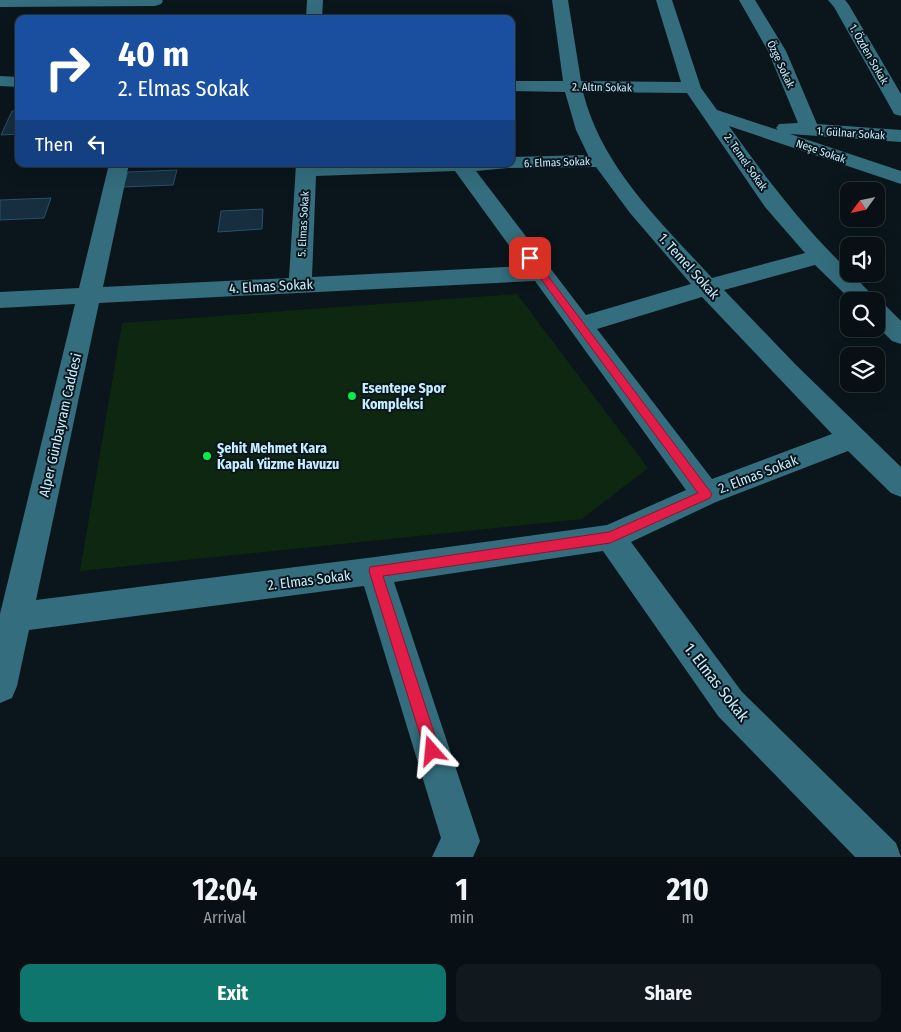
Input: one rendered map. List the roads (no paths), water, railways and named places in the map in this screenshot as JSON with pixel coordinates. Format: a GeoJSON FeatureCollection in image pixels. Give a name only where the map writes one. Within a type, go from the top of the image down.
{"type":"FeatureCollection","features":[{"type":"Feature","properties":{"kind":"street"},"geometry":{"type":"LineString","coordinates":[[314,15],[315,0]]}},
{"type":"Feature","properties":{"kind":"street","name":"1. Temel Sokak"},"geometry":{"type":"LineString","coordinates":[[560,0],[572,87],[586,130],[602,161],[636,207],[707,287],[852,438],[901,485]]}},
{"type":"Feature","properties":{"kind":"street","name":"2. Temel Sokak"},"geometry":{"type":"LineString","coordinates":[[664,0],[692,88],[773,202],[820,256],[857,292]]}},
{"type":"Feature","properties":{"kind":"street","name":"Özge Sokak"},"geometry":{"type":"LineString","coordinates":[[747,0],[777,51],[810,130]]}},
{"type":"Feature","properties":{"kind":"street","name":"1. Özden Sokak"},"geometry":{"type":"LineString","coordinates":[[836,0],[841,5],[901,110]]}},
{"type":"Feature","properties":{"kind":"street"},"geometry":{"type":"LineString","coordinates":[[0,2],[155,1],[152,15]]}},
{"type":"Feature","properties":{"kind":"street"},"geometry":{"type":"LineString","coordinates":[[0,81],[15,82]]}},
{"type":"Feature","properties":{"kind":"street","name":"2. Altın Sokak"},"geometry":{"type":"LineString","coordinates":[[515,86],[692,88]]}},
{"type":"Feature","properties":{"kind":"street"},"geometry":{"type":"LineString","coordinates":[[712,114],[742,124]]}},
{"type":"Feature","properties":{"kind":"street","name":"1. Gülnar Sokak"},"geometry":{"type":"LineString","coordinates":[[742,124],[901,136]]}},
{"type":"Feature","properties":{"kind":"street","name":"Neşe Sokak"},"geometry":{"type":"LineString","coordinates":[[742,124],[901,178]]}},
{"type":"Feature","properties":{"kind":"street","name":"6. Elmas Sokak"},"geometry":{"type":"LineString","coordinates":[[515,163],[602,161]]}},
{"type":"Feature","properties":{"kind":"street","name":"Alper Günbayram Caddesi"},"geometry":{"type":"LineString","coordinates":[[0,686],[118,167]]}},
{"type":"Feature","properties":{"kind":"street","name":"5. Elmas Sokak"},"geometry":{"type":"LineString","coordinates":[[300,285],[306,167]]}},
{"type":"Feature","properties":{"kind":"street"},"geometry":{"type":"LineString","coordinates":[[462,167],[706,494]]}},
{"type":"Feature","properties":{"kind":"street"},"geometry":{"type":"LineString","coordinates":[[580,326],[707,287],[820,256]]}},
{"type":"Feature","properties":{"kind":"street","name":"4. Elmas Sokak"},"geometry":{"type":"LineString","coordinates":[[0,300],[542,273]]}},
{"type":"Feature","properties":{"kind":"street"},"geometry":{"type":"LineString","coordinates":[[885,320],[901,335]]}},
{"type":"Feature","properties":{"kind":"street","name":"2. Elmas Sokak"},"geometry":{"type":"LineString","coordinates":[[16,617],[375,571],[610,538],[706,494],[852,438]]}},
{"type":"Feature","properties":{"kind":"street","name":"1. Elmas Sokak"},"geometry":{"type":"LineString","coordinates":[[610,538],[730,704],[882,857]]}},
{"type":"Feature","properties":{"kind":"street"},"geometry":{"type":"LineString","coordinates":[[375,571],[461,841],[452,857]]}},
{"type":"Feature","properties":{"kind":"place","name":"Esentepe Spor Kompleksi"},"geometry":{"type":"Point","coordinates":[352,396]}},
{"type":"Feature","properties":{"kind":"place","name":"Şehit Mehmet Kara Kapalı Yüzme Havuzu"},"geometry":{"type":"Point","coordinates":[207,456]}}]}
